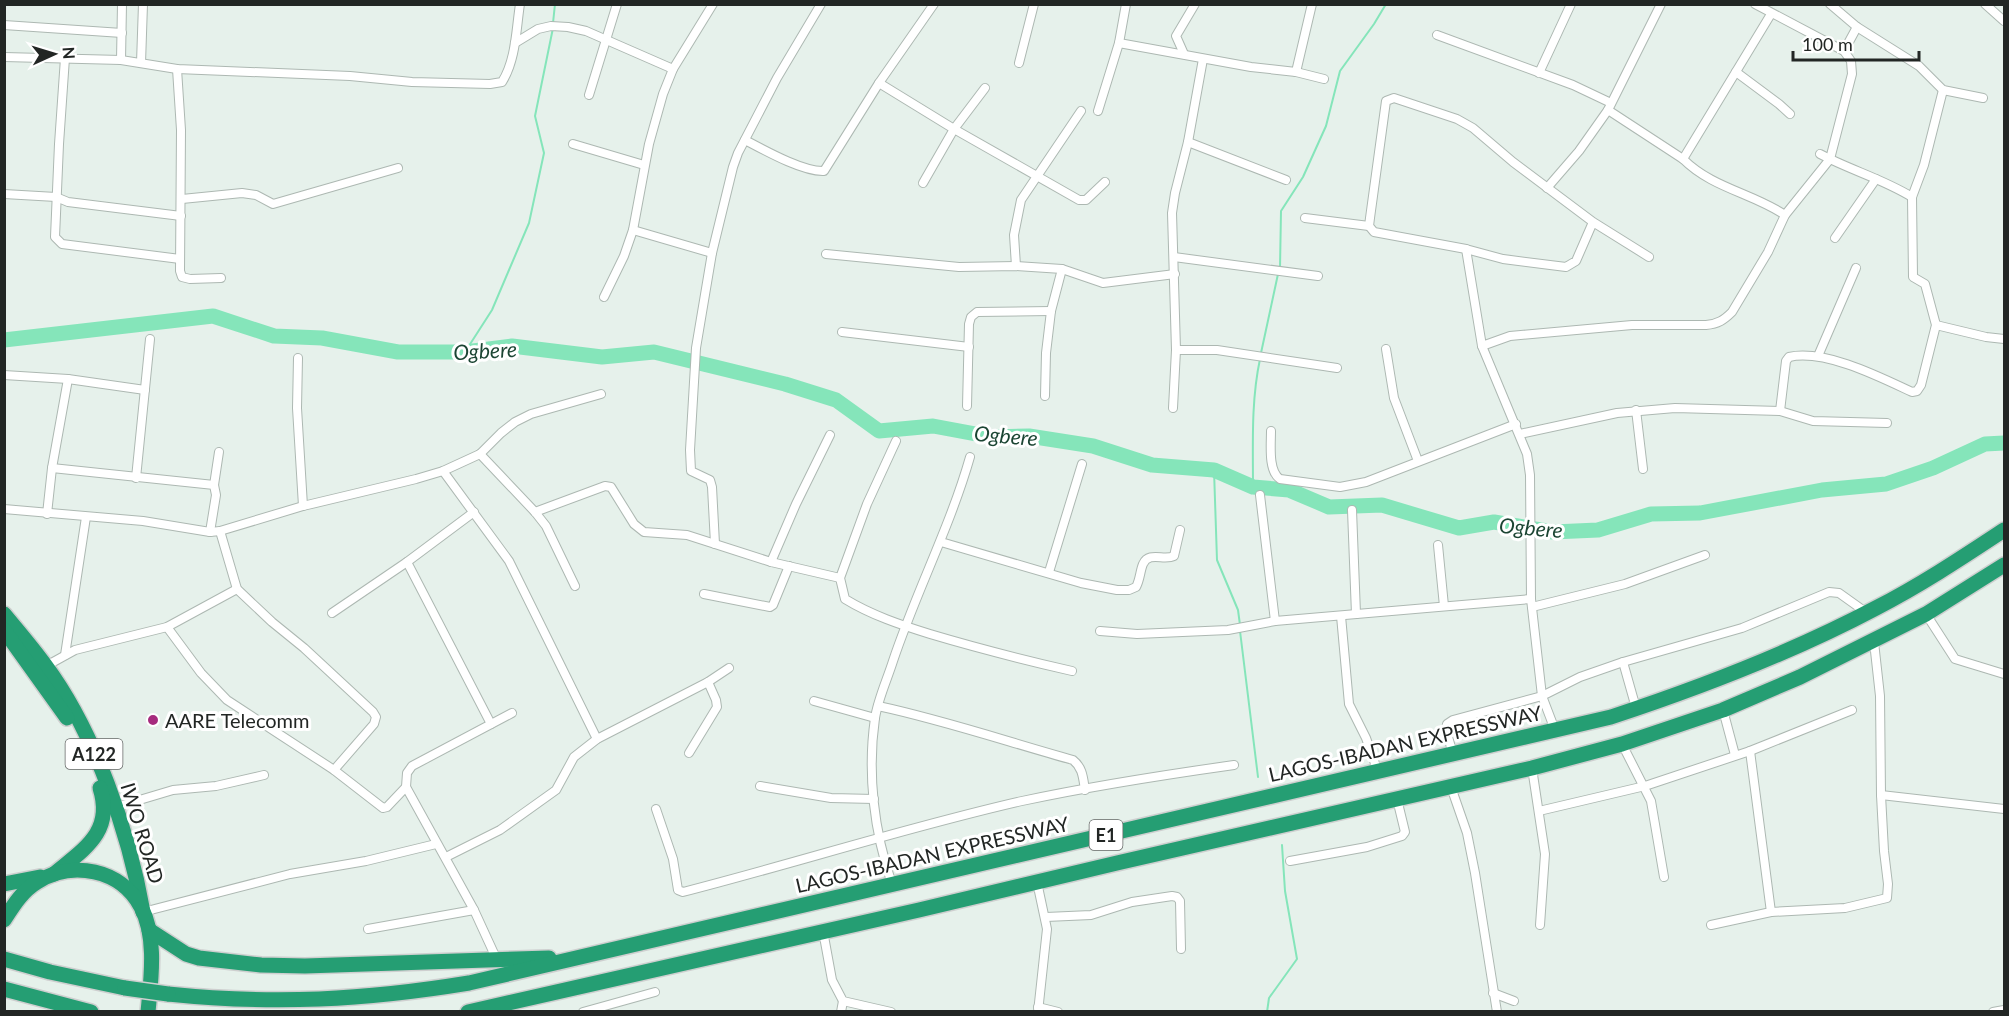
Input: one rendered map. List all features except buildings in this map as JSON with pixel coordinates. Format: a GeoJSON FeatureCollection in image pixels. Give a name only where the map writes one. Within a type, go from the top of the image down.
{"type":"FeatureCollection","features":[{"type":"Feature","properties":{"kind":"highway","name":"LAGOS-IBADAN EXPRESSWAY"},"geometry":{"type":"LineString","coordinates":[[5,959],[70,977],[125,988],[226,999],[281,1001],[400,994],[469,983],[1378,772],[1555,730],[1636,708],[1771,658],[1867,613],[2004,530]]}},
{"type":"Feature","properties":{"kind":"highway","name":"E1"},"geometry":{"type":"LineString","coordinates":[[468,1011],[823,932],[1451,787],[1622,744],[1723,710],[1800,678],[1874,642],[2002,571]]}},
{"type":"Feature","properties":{"kind":"highway","name":"IWO ROAD"},"geometry":{"type":"LineString","coordinates":[[4,614],[46,666],[66,697],[82,729],[116,807],[143,912]]}},
{"type":"Feature","properties":{"kind":"highway","name":"IWO ROAD"},"geometry":{"type":"LineString","coordinates":[[4,630],[73,728],[103,797],[104,816],[98,834],[91,843],[52,875]]}},
{"type":"Feature","properties":{"kind":"highway","name":"A122"},"geometry":{"type":"LineString","coordinates":[[4,920],[24,892],[52,875],[65,871],[88,870],[110,877],[128,890],[143,912],[149,930],[151,965],[148,1011]]}},
{"type":"Feature","properties":{"kind":"highway"},"geometry":{"type":"LineString","coordinates":[[4,884],[52,875]]}},
{"type":"Feature","properties":{"kind":"highway"},"geometry":{"type":"LineString","coordinates":[[149,930],[186,954],[199,958],[261,965],[305,966],[545,957],[567,960]]}},
{"type":"Feature","properties":{"kind":"highway"},"geometry":{"type":"LineString","coordinates":[[4,989],[91,1011]]}},
{"type":"Feature","properties":{"kind":"highway"},"geometry":{"type":"LineString","coordinates":[[499,1011],[564,991]]}},
{"type":"Feature","properties":{"kind":"street"},"geometry":{"type":"LineString","coordinates":[[121,60],[122,4]]}},
{"type":"Feature","properties":{"kind":"street"},"geometry":{"type":"LineString","coordinates":[[141,63],[143,4]]}},
{"type":"Feature","properties":{"kind":"street"},"geometry":{"type":"LineString","coordinates":[[4,57],[121,60],[177,69],[490,84],[502,82],[508,72],[515,44],[520,4]]}},
{"type":"Feature","properties":{"kind":"street"},"geometry":{"type":"LineString","coordinates":[[589,95],[617,4]]}},
{"type":"Feature","properties":{"kind":"street"},"geometry":{"type":"LineString","coordinates":[[604,297],[624,256],[633,230],[654,120],[673,69],[713,4]]}},
{"type":"Feature","properties":{"kind":"street"},"geometry":{"type":"LineString","coordinates":[[716,544],[712,487],[710,480],[691,471],[690,450],[696,348],[712,253],[733,167],[777,78],[821,4]]}},
{"type":"Feature","properties":{"kind":"street"},"geometry":{"type":"LineString","coordinates":[[745,140],[780,158],[816,171],[824,171],[879,83],[934,4]]}},
{"type":"Feature","properties":{"kind":"street"},"geometry":{"type":"LineString","coordinates":[[1019,63],[1034,4]]}},
{"type":"Feature","properties":{"kind":"street"},"geometry":{"type":"LineString","coordinates":[[1098,111],[1119,43],[1126,4]]}},
{"type":"Feature","properties":{"kind":"street"},"geometry":{"type":"LineString","coordinates":[[1184,54],[1176,36],[1195,4]]}},
{"type":"Feature","properties":{"kind":"street"},"geometry":{"type":"LineString","coordinates":[[1296,72],[1312,4]]}},
{"type":"Feature","properties":{"kind":"street"},"geometry":{"type":"LineString","coordinates":[[1539,73],[1571,4]]}},
{"type":"Feature","properties":{"kind":"street"},"geometry":{"type":"LineString","coordinates":[[1547,188],[1579,151],[1609,107],[1661,4]]}},
{"type":"Feature","properties":{"kind":"street"},"geometry":{"type":"LineString","coordinates":[[1482,346],[1510,336],[1632,325],[1717,324],[1732,312],[1768,252],[1785,215],[1830,159],[1852,74],[1851,61],[1844,51],[1755,4]]}},
{"type":"Feature","properties":{"kind":"street"},"geometry":{"type":"LineString","coordinates":[[1830,4],[1857,27],[1918,66],[1943,90],[1983,99]]}},
{"type":"Feature","properties":{"kind":"street"},"geometry":{"type":"LineString","coordinates":[[1985,4],[2004,21]]}},
{"type":"Feature","properties":{"kind":"street"},"geometry":{"type":"LineString","coordinates":[[1683,159],[1771,14]]}},
{"type":"Feature","properties":{"kind":"street"},"geometry":{"type":"LineString","coordinates":[[4,25],[122,33]]}},
{"type":"Feature","properties":{"kind":"street"},"geometry":{"type":"LineString","coordinates":[[515,44],[538,29],[554,26],[586,31],[673,69]]}},
{"type":"Feature","properties":{"kind":"street"},"geometry":{"type":"LineString","coordinates":[[1844,51],[1857,27]]}},
{"type":"Feature","properties":{"kind":"street"},"geometry":{"type":"LineString","coordinates":[[1437,35],[1573,86],[1609,107],[1714,183],[1753,197],[1785,215]]}},
{"type":"Feature","properties":{"kind":"street"},"geometry":{"type":"LineString","coordinates":[[1119,43],[1251,67],[1296,72],[1324,79]]}},
{"type":"Feature","properties":{"kind":"street"},"geometry":{"type":"LineString","coordinates":[[65,58],[56,197],[56,237],[62,244],[180,259]]}},
{"type":"Feature","properties":{"kind":"street"},"geometry":{"type":"LineString","coordinates":[[1173,408],[1176,350],[1172,213],[1203,59]]}},
{"type":"Feature","properties":{"kind":"street"},"geometry":{"type":"LineString","coordinates":[[177,69],[181,130],[180,271],[182,277],[190,279],[221,278]]}},
{"type":"Feature","properties":{"kind":"street"},"geometry":{"type":"LineString","coordinates":[[1736,72],[1790,114]]}},
{"type":"Feature","properties":{"kind":"street"},"geometry":{"type":"LineString","coordinates":[[879,83],[954,129],[1079,200],[1086,200],[1105,182]]}},
{"type":"Feature","properties":{"kind":"street"},"geometry":{"type":"LineString","coordinates":[[923,183],[954,129],[985,88]]}},
{"type":"Feature","properties":{"kind":"street"},"geometry":{"type":"LineString","coordinates":[[1780,411],[1786,361],[1789,357],[1797,355],[1818,356],[1876,375],[1912,392],[1917,391],[1921,385],[1936,325],[1925,284],[1913,277],[1912,197],[1924,165],[1943,90]]}},
{"type":"Feature","properties":{"kind":"street"},"geometry":{"type":"LineString","coordinates":[[1369,226],[1386,101],[1391,98],[1457,119],[1473,128],[1593,222],[1649,257]]}},
{"type":"Feature","properties":{"kind":"street"},"geometry":{"type":"LineString","coordinates":[[1016,266],[1014,235],[1020,200],[1081,111]]}},
{"type":"Feature","properties":{"kind":"street"},"geometry":{"type":"LineString","coordinates":[[1188,142],[1286,180]]}},
{"type":"Feature","properties":{"kind":"street"},"geometry":{"type":"LineString","coordinates":[[573,144],[644,165]]}},
{"type":"Feature","properties":{"kind":"street"},"geometry":{"type":"LineString","coordinates":[[1820,154],[1890,183],[1912,197]]}},
{"type":"Feature","properties":{"kind":"street"},"geometry":{"type":"LineString","coordinates":[[182,199],[242,193],[256,195],[273,204],[398,168]]}},
{"type":"Feature","properties":{"kind":"street"},"geometry":{"type":"LineString","coordinates":[[1835,238],[1876,179]]}},
{"type":"Feature","properties":{"kind":"street"},"geometry":{"type":"LineString","coordinates":[[4,194],[56,197],[68,202],[181,216]]}},
{"type":"Feature","properties":{"kind":"street"},"geometry":{"type":"LineString","coordinates":[[1305,218],[1369,226],[1374,232],[1503,258],[1566,267],[1576,261],[1593,222]]}},
{"type":"Feature","properties":{"kind":"street"},"geometry":{"type":"LineString","coordinates":[[633,230],[712,253]]}},
{"type":"Feature","properties":{"kind":"street"},"geometry":{"type":"LineString","coordinates":[[1466,249],[1482,346],[1527,454],[1530,475],[1532,603],[1542,696],[1555,730]]}},
{"type":"Feature","properties":{"kind":"street"},"geometry":{"type":"LineString","coordinates":[[826,254],[959,267],[1016,266],[1062,269],[1102,284],[1175,274]]}},
{"type":"Feature","properties":{"kind":"street"},"geometry":{"type":"LineString","coordinates":[[1174,257],[1317,276]]}},
{"type":"Feature","properties":{"kind":"street"},"geometry":{"type":"LineString","coordinates":[[1818,356],[1856,268]]}},
{"type":"Feature","properties":{"kind":"street"},"geometry":{"type":"LineString","coordinates":[[1045,396],[1046,353],[1051,311],[1062,269]]}},
{"type":"Feature","properties":{"kind":"street"},"geometry":{"type":"LineString","coordinates":[[967,406],[971,317],[977,312],[1051,311]]}},
{"type":"Feature","properties":{"kind":"street"},"geometry":{"type":"LineString","coordinates":[[1936,325],[2004,339]]}},
{"type":"Feature","properties":{"kind":"street"},"geometry":{"type":"LineString","coordinates":[[842,332],[969,347]]}},
{"type":"Feature","properties":{"kind":"street"},"geometry":{"type":"LineString","coordinates":[[136,478],[150,339]]}},
{"type":"Feature","properties":{"kind":"street"},"geometry":{"type":"LineString","coordinates":[[1386,349],[1394,398],[1418,461]]}},
{"type":"Feature","properties":{"kind":"street"},"geometry":{"type":"LineString","coordinates":[[1176,350],[1217,350],[1337,368]]}},
{"type":"Feature","properties":{"kind":"street"},"geometry":{"type":"LineString","coordinates":[[298,358],[297,408],[303,506]]}},
{"type":"Feature","properties":{"kind":"street"},"geometry":{"type":"LineString","coordinates":[[4,375],[145,390]]}},
{"type":"Feature","properties":{"kind":"street"},"geometry":{"type":"LineString","coordinates":[[48,513],[52,468],[68,380]]}},
{"type":"Feature","properties":{"kind":"street"},"geometry":{"type":"LineString","coordinates":[[4,509],[143,521],[210,532],[220,531],[303,506],[416,480],[443,471],[480,454],[515,422],[531,414],[601,394]]}},
{"type":"Feature","properties":{"kind":"street"},"geometry":{"type":"LineString","coordinates":[[1520,434],[1558,424],[1636,410],[1675,408],[1780,411],[1813,421],[1887,423]]}},
{"type":"Feature","properties":{"kind":"street"},"geometry":{"type":"LineString","coordinates":[[1636,410],[1643,469]]}},
{"type":"Feature","properties":{"kind":"street"},"geometry":{"type":"LineString","coordinates":[[1271,431],[1273,470],[1276,476],[1280,479],[1340,487],[1351,486],[1516,424]]}},
{"type":"Feature","properties":{"kind":"street"},"geometry":{"type":"LineString","coordinates":[[771,562],[830,435]]}},
{"type":"Feature","properties":{"kind":"street"},"geometry":{"type":"LineString","coordinates":[[896,441],[867,504],[840,578],[845,599],[858,607],[905,626],[981,649],[1072,671]]}},
{"type":"Feature","properties":{"kind":"street"},"geometry":{"type":"LineString","coordinates":[[210,532],[216,495],[214,485],[219,452]]}},
{"type":"Feature","properties":{"kind":"street"},"geometry":{"type":"LineString","coordinates":[[480,454],[546,526],[575,586]]}},
{"type":"Feature","properties":{"kind":"street"},"geometry":{"type":"LineString","coordinates":[[891,884],[878,837],[874,799],[875,718],[905,626],[958,499],[970,457]]}},
{"type":"Feature","properties":{"kind":"street"},"geometry":{"type":"LineString","coordinates":[[1049,573],[1082,464]]}},
{"type":"Feature","properties":{"kind":"street"},"geometry":{"type":"LineString","coordinates":[[52,468],[214,485]]}},
{"type":"Feature","properties":{"kind":"street"},"geometry":{"type":"LineString","coordinates":[[443,471],[520,579],[597,739]]}},
{"type":"Feature","properties":{"kind":"street"},"geometry":{"type":"LineString","coordinates":[[535,512],[605,486],[611,487],[639,529],[644,532],[687,535],[771,562],[840,578]]}},
{"type":"Feature","properties":{"kind":"street"},"geometry":{"type":"LineString","coordinates":[[1260,495],[1275,621]]}},
{"type":"Feature","properties":{"kind":"street"},"geometry":{"type":"LineString","coordinates":[[1352,510],[1356,614]]}},
{"type":"Feature","properties":{"kind":"street"},"geometry":{"type":"LineString","coordinates":[[332,613],[407,562],[474,512]]}},
{"type":"Feature","properties":{"kind":"street"},"geometry":{"type":"LineString","coordinates":[[65,655],[86,517]]}},
{"type":"Feature","properties":{"kind":"street"},"geometry":{"type":"LineString","coordinates":[[941,542],[1081,583],[1129,590],[1138,584],[1147,558],[1174,556],[1180,530]]}},
{"type":"Feature","properties":{"kind":"street"},"geometry":{"type":"LineString","coordinates":[[220,531],[237,589],[304,648],[376,717],[374,724],[334,770]]}},
{"type":"Feature","properties":{"kind":"street"},"geometry":{"type":"LineString","coordinates":[[1438,545],[1444,606]]}},
{"type":"Feature","properties":{"kind":"street"},"geometry":{"type":"LineString","coordinates":[[1100,631],[1137,634],[1228,630],[1275,621],[1444,606],[1532,603],[1625,584],[1705,555]]}},
{"type":"Feature","properties":{"kind":"street"},"geometry":{"type":"LineString","coordinates":[[407,562],[491,724]]}},
{"type":"Feature","properties":{"kind":"street"},"geometry":{"type":"LineString","coordinates":[[704,594],[770,607],[789,566]]}},
{"type":"Feature","properties":{"kind":"street"},"geometry":{"type":"LineString","coordinates":[[46,666],[65,655],[167,627],[237,589]]}},
{"type":"Feature","properties":{"kind":"street"},"geometry":{"type":"LineString","coordinates":[[1453,754],[1446,730],[1447,724],[1453,720],[1542,696],[1580,677],[1623,662],[1742,628],[1834,591],[1867,613]]}},
{"type":"Feature","properties":{"kind":"street"},"geometry":{"type":"LineString","coordinates":[[1926,614],[1955,659],[2004,674]]}},
{"type":"Feature","properties":{"kind":"street"},"geometry":{"type":"LineString","coordinates":[[1341,616],[1349,704],[1366,738],[1378,772]]}},
{"type":"Feature","properties":{"kind":"street"},"geometry":{"type":"LineString","coordinates":[[167,627],[195,666],[227,700],[334,770],[383,808],[387,807],[406,787]]}},
{"type":"Feature","properties":{"kind":"street"},"geometry":{"type":"LineString","coordinates":[[1712,925],[1771,912],[1845,908],[1887,898],[1888,884],[1881,795],[1880,696],[1874,642]]}},
{"type":"Feature","properties":{"kind":"street"},"geometry":{"type":"LineString","coordinates":[[1623,662],[1636,708]]}},
{"type":"Feature","properties":{"kind":"street"},"geometry":{"type":"LineString","coordinates":[[446,857],[500,830],[556,790],[574,757],[597,739],[708,682],[729,668]]}},
{"type":"Feature","properties":{"kind":"street"},"geometry":{"type":"LineString","coordinates":[[689,753],[717,707],[708,682]]}},
{"type":"Feature","properties":{"kind":"street"},"geometry":{"type":"LineString","coordinates":[[814,701],[875,718]]}},
{"type":"Feature","properties":{"kind":"street"},"geometry":{"type":"LineString","coordinates":[[878,706],[952,723],[990,737],[1073,760],[1079,765],[1083,774],[1085,790]]}},
{"type":"Feature","properties":{"kind":"street"},"geometry":{"type":"LineString","coordinates":[[1723,710],[1735,755]]}},
{"type":"Feature","properties":{"kind":"street"},"geometry":{"type":"LineString","coordinates":[[1539,811],[1645,786],[1750,751],[1852,710]]}},
{"type":"Feature","properties":{"kind":"street"},"geometry":{"type":"LineString","coordinates":[[497,960],[474,910],[406,787],[407,773],[412,766],[512,713]]}},
{"type":"Feature","properties":{"kind":"street"},"geometry":{"type":"LineString","coordinates":[[1622,744],[1651,801],[1664,877]]}},
{"type":"Feature","properties":{"kind":"street"},"geometry":{"type":"LineString","coordinates":[[1750,751],[1771,912]]}},
{"type":"Feature","properties":{"kind":"street"},"geometry":{"type":"LineString","coordinates":[[656,809],[673,859],[678,890],[683,892],[878,837],[1024,801],[1234,765]]}},
{"type":"Feature","properties":{"kind":"street"},"geometry":{"type":"LineString","coordinates":[[1532,768],[1545,854],[1540,925]]}},
{"type":"Feature","properties":{"kind":"street"},"geometry":{"type":"LineString","coordinates":[[116,807],[173,790],[216,786],[264,775]]}},
{"type":"Feature","properties":{"kind":"street"},"geometry":{"type":"LineString","coordinates":[[760,786],[831,798],[874,799]]}},
{"type":"Feature","properties":{"kind":"street"},"geometry":{"type":"LineString","coordinates":[[1451,787],[1467,833],[1497,1011]]}},
{"type":"Feature","properties":{"kind":"street"},"geometry":{"type":"LineString","coordinates":[[1881,795],[2004,809]]}},
{"type":"Feature","properties":{"kind":"street"},"geometry":{"type":"LineString","coordinates":[[1290,861],[1366,847],[1402,836],[1405,832],[1404,823],[1397,799]]}},
{"type":"Feature","properties":{"kind":"street"},"geometry":{"type":"LineString","coordinates":[[143,912],[290,874],[366,861],[436,844]]}},
{"type":"Feature","properties":{"kind":"street"},"geometry":{"type":"LineString","coordinates":[[1037,882],[1047,929],[1038,1009],[1058,1011]]}},
{"type":"Feature","properties":{"kind":"street"},"geometry":{"type":"LineString","coordinates":[[1046,917],[1091,915],[1132,902],[1177,897],[1180,901],[1181,949]]}},
{"type":"Feature","properties":{"kind":"street"},"geometry":{"type":"LineString","coordinates":[[368,928],[474,910]]}},
{"type":"Feature","properties":{"kind":"street"},"geometry":{"type":"LineString","coordinates":[[823,932],[832,980],[843,1001],[842,1011]]}},
{"type":"Feature","properties":{"kind":"street"},"geometry":{"type":"LineString","coordinates":[[583,1011],[656,992]]}},
{"type":"Feature","properties":{"kind":"street"},"geometry":{"type":"LineString","coordinates":[[1493,993],[1514,1001]]}},
{"type":"Feature","properties":{"kind":"street"},"geometry":{"type":"LineString","coordinates":[[843,1001],[891,1011]]}},
{"type":"Feature","properties":{"kind":"street"},"geometry":{"type":"LineString","coordinates":[[1994,1011],[2004,1010]]}},
{"type":"Feature","properties":{"kind":"waterway"},"geometry":{"type":"LineString","coordinates":[[553,23],[555,4]]}},
{"type":"Feature","properties":{"kind":"waterway"},"geometry":{"type":"LineString","coordinates":[[1280,268],[1281,211],[1303,177],[1326,126],[1340,71],[1386,4]]}},
{"type":"Feature","properties":{"kind":"waterway"},"geometry":{"type":"LineString","coordinates":[[465,352],[492,310],[529,223],[544,153],[535,116],[553,28]]}},
{"type":"Feature","properties":{"kind":"waterway"},"geometry":{"type":"LineString","coordinates":[[1261,353],[1278,274]]}},
{"type":"Feature","properties":{"kind":"waterway","name":"Ogbere"},"geometry":{"type":"LineString","coordinates":[[4,340],[213,316],[274,336],[322,338],[398,352],[465,352],[512,346],[602,357],[654,352],[785,384],[836,400],[879,431],[933,426],[992,437],[1029,436],[1093,446],[1152,465],[1214,470],[1253,487],[1289,490],[1329,507],[1382,505],[1459,528],[1494,522],[1553,532],[1598,530],[1651,514],[1700,513],[1822,490],[1886,484],[1933,468],[1985,444],[2004,443]]}},
{"type":"Feature","properties":{"kind":"waterway"},"geometry":{"type":"LineString","coordinates":[[1253,487],[1254,407],[1260,359]]}},
{"type":"Feature","properties":{"kind":"waterway"},"geometry":{"type":"LineString","coordinates":[[1214,470],[1217,560],[1238,610],[1240,625]]}},
{"type":"Feature","properties":{"kind":"waterway"},"geometry":{"type":"LineString","coordinates":[[1240,631],[1258,777]]}},
{"type":"Feature","properties":{"kind":"waterway"},"geometry":{"type":"LineString","coordinates":[[1267,1012],[1269,998],[1297,959],[1285,891],[1282,845]]}},
{"type":"Feature","properties":{"kind":"place","name":"AARE Telecomm"},"geometry":{"type":"Point","coordinates":[153,720]}}]}
